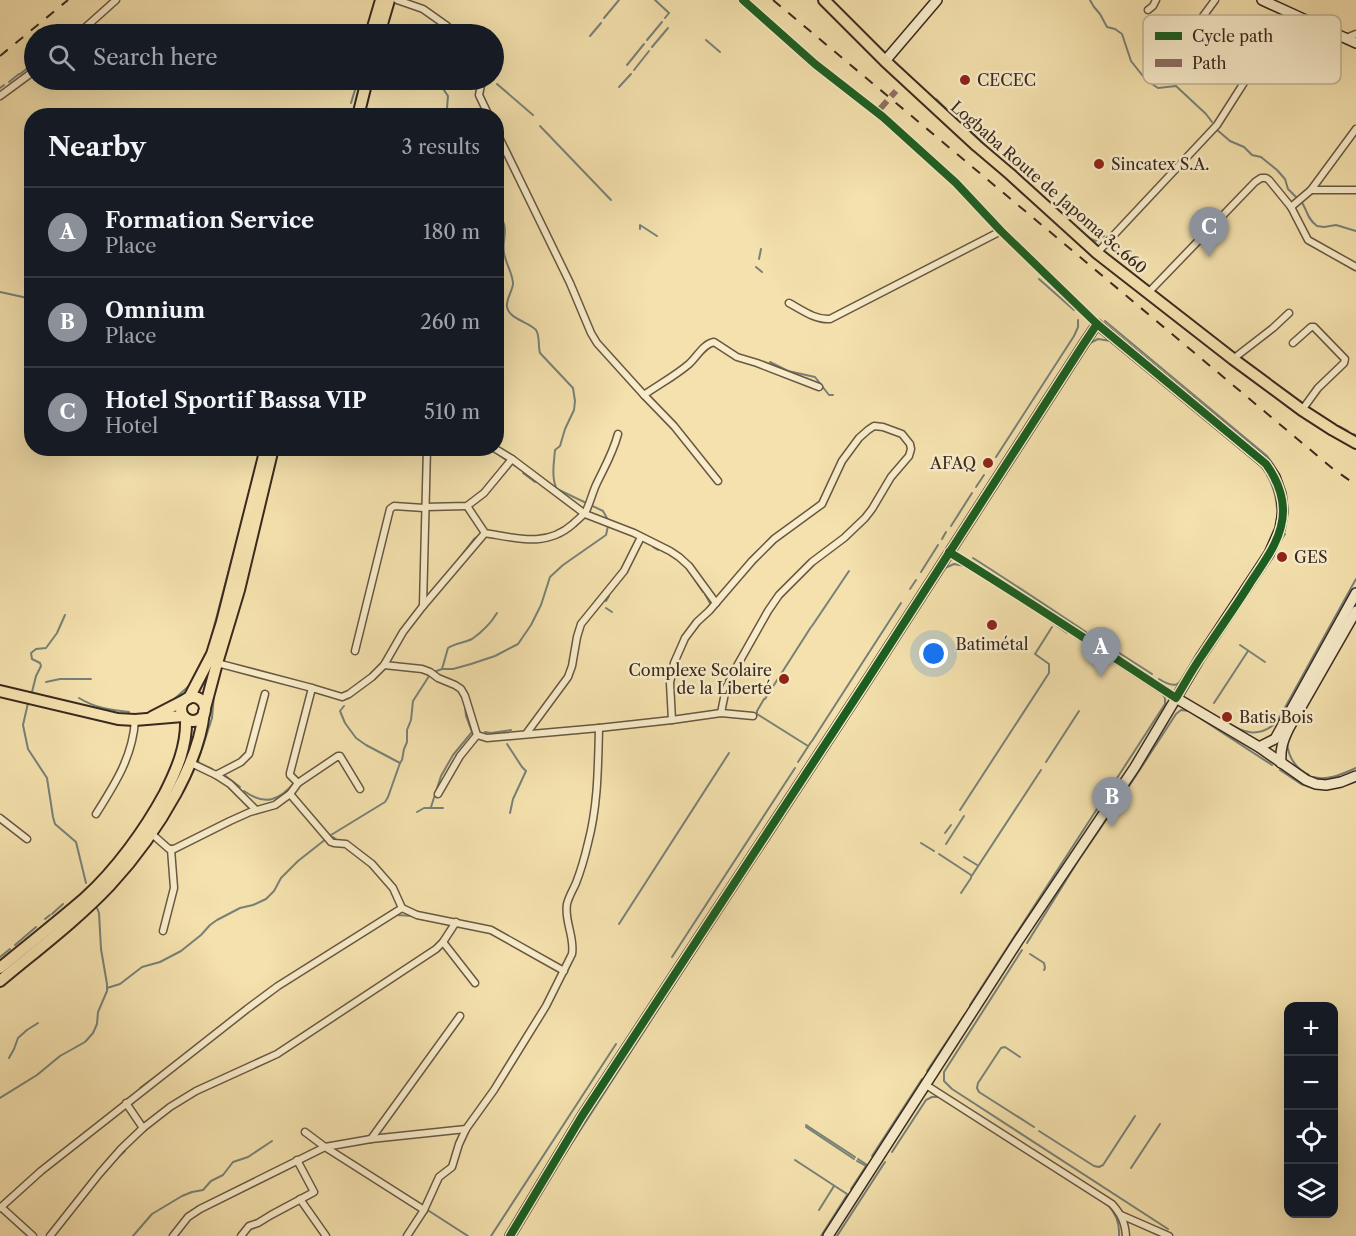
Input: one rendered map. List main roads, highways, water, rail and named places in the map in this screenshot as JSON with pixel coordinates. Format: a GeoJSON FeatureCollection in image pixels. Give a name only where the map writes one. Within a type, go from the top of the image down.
{"type":"FeatureCollection","features":[{"type":"Feature","properties":{"kind":"main road"},"geometry":{"type":"LineString","coordinates":[[375,24],[381,0]]}},
{"type":"Feature","properties":{"kind":"main road"},"geometry":{"type":"LineString","coordinates":[[382,24],[389,0]]}},
{"type":"Feature","properties":{"kind":"main road","name":"Logbaba Route de Japoma 3c.660"},"geometry":{"type":"LineString","coordinates":[[824,0],[976,146],[1097,253],[1302,410],[1356,443]]}},
{"type":"Feature","properties":{"kind":"main road"},"geometry":{"type":"LineString","coordinates":[[354,108],[361,90]]}},
{"type":"Feature","properties":{"kind":"main road"},"geometry":{"type":"LineString","coordinates":[[359,108],[362,90]]}},
{"type":"Feature","properties":{"kind":"main road"},"geometry":{"type":"LineString","coordinates":[[261,484],[265,456]]}},
{"type":"Feature","properties":{"kind":"main road"},"geometry":{"type":"LineString","coordinates":[[0,691],[103,717],[141,720],[185,717],[197,720],[203,715],[261,484],[270,456]]}},
{"type":"Feature","properties":{"kind":"main road"},"geometry":{"type":"LineString","coordinates":[[0,981],[95,900],[152,834],[177,781],[186,738],[182,705],[188,699],[212,654],[236,589]]}},
{"type":"Feature","properties":{"kind":"main road"},"geometry":{"type":"LineString","coordinates":[[1,965],[86,897],[105,878],[135,841],[191,763],[201,737],[204,710],[202,701],[196,698],[188,699],[141,720]]}},
{"type":"Feature","properties":{"kind":"waterway"},"geometry":{"type":"LineString","coordinates":[[604,18],[619,0]]}},
{"type":"Feature","properties":{"kind":"waterway"},"geometry":{"type":"LineString","coordinates":[[655,0],[669,13],[665,18]]}},
{"type":"Feature","properties":{"kind":"waterway"},"geometry":{"type":"LineString","coordinates":[[1090,0],[1107,27],[1122,34],[1131,61],[1143,76]]}},
{"type":"Feature","properties":{"kind":"waterway"},"geometry":{"type":"LineString","coordinates":[[647,40],[662,22]]}},
{"type":"Feature","properties":{"kind":"waterway"},"geometry":{"type":"LineString","coordinates":[[590,36],[601,23]]}},
{"type":"Feature","properties":{"kind":"waterway"},"geometry":{"type":"LineString","coordinates":[[652,47],[668,28]]}},
{"type":"Feature","properties":{"kind":"waterway"},"geometry":{"type":"LineString","coordinates":[[706,40],[720,52]]}},
{"type":"Feature","properties":{"kind":"waterway"},"geometry":{"type":"LineString","coordinates":[[627,65],[644,44]]}},
{"type":"Feature","properties":{"kind":"waterway"},"geometry":{"type":"LineString","coordinates":[[634,70],[649,51]]}},
{"type":"Feature","properties":{"kind":"waterway"},"geometry":{"type":"LineString","coordinates":[[20,74],[24,71]]}},
{"type":"Feature","properties":{"kind":"waterway"},"geometry":{"type":"LineString","coordinates":[[9,82],[19,74]]}},
{"type":"Feature","properties":{"kind":"waterway"},"geometry":{"type":"LineString","coordinates":[[619,87],[631,74]]}},
{"type":"Feature","properties":{"kind":"waterway"},"geometry":{"type":"LineString","coordinates":[[1152,84],[1158,88],[1176,86],[1212,122]]}},
{"type":"Feature","properties":{"kind":"waterway"},"geometry":{"type":"LineString","coordinates":[[0,88],[4,85]]}},
{"type":"Feature","properties":{"kind":"waterway"},"geometry":{"type":"LineString","coordinates":[[351,103],[355,90]]}},
{"type":"Feature","properties":{"kind":"waterway"},"geometry":{"type":"LineString","coordinates":[[444,90],[448,96],[447,108]]}},
{"type":"Feature","properties":{"kind":"waterway"},"geometry":{"type":"LineString","coordinates":[[504,90],[533,115]]}},
{"type":"Feature","properties":{"kind":"waterway"},"geometry":{"type":"LineString","coordinates":[[936,99],[961,123]]}},
{"type":"Feature","properties":{"kind":"waterway"},"geometry":{"type":"LineString","coordinates":[[540,126],[611,200]]}},
{"type":"Feature","properties":{"kind":"waterway"},"geometry":{"type":"LineString","coordinates":[[966,127],[994,154]]}},
{"type":"Feature","properties":{"kind":"waterway"},"geometry":{"type":"LineString","coordinates":[[1216,129],[1230,141],[1244,147],[1252,155],[1261,157],[1277,170],[1285,179],[1288,189],[1296,197]]}},
{"type":"Feature","properties":{"kind":"waterway"},"geometry":{"type":"LineString","coordinates":[[1000,172],[1023,194]]}},
{"type":"Feature","properties":{"kind":"waterway"},"geometry":{"type":"LineString","coordinates":[[1300,200],[1310,219],[1317,226],[1336,225],[1356,231]]}},
{"type":"Feature","properties":{"kind":"waterway"},"geometry":{"type":"LineString","coordinates":[[504,222],[504,245]]}},
{"type":"Feature","properties":{"kind":"waterway"},"geometry":{"type":"LineString","coordinates":[[640,229],[640,225],[657,236]]}},
{"type":"Feature","properties":{"kind":"waterway"},"geometry":{"type":"LineString","coordinates":[[1085,235],[1096,241],[1104,236]]}},
{"type":"Feature","properties":{"kind":"waterway"},"geometry":{"type":"LineString","coordinates":[[504,245],[504,252]]}},
{"type":"Feature","properties":{"kind":"waterway"},"geometry":{"type":"LineString","coordinates":[[759,259],[761,249]]}},
{"type":"Feature","properties":{"kind":"waterway"},"geometry":{"type":"LineString","coordinates":[[504,252],[513,280],[507,304],[511,315],[536,330],[540,353],[573,388],[574,410],[560,446],[555,450],[553,470],[555,485],[557,489],[603,511],[608,520]]}},
{"type":"Feature","properties":{"kind":"waterway"},"geometry":{"type":"LineString","coordinates":[[756,267],[762,272]]}},
{"type":"Feature","properties":{"kind":"waterway"},"geometry":{"type":"LineString","coordinates":[[1039,279],[1074,310]]}},
{"type":"Feature","properties":{"kind":"waterway"},"geometry":{"type":"LineString","coordinates":[[0,292],[24,297]]}},
{"type":"Feature","properties":{"kind":"waterway"},"geometry":{"type":"LineString","coordinates":[[996,457],[1074,336],[1078,320]]}},
{"type":"Feature","properties":{"kind":"waterway"},"geometry":{"type":"LineString","coordinates":[[1105,321],[1267,456],[1281,480],[1287,506]]}},
{"type":"Feature","properties":{"kind":"waterway"},"geometry":{"type":"LineString","coordinates":[[1088,344],[1098,339],[1111,341]]}},
{"type":"Feature","properties":{"kind":"waterway"},"geometry":{"type":"LineString","coordinates":[[770,362],[788,371],[815,377],[829,395],[833,395]]}},
{"type":"Feature","properties":{"kind":"waterway"},"geometry":{"type":"LineString","coordinates":[[1339,426],[1348,431]]}},
{"type":"Feature","properties":{"kind":"waterway"},"geometry":{"type":"LineString","coordinates":[[500,456],[521,470]]}},
{"type":"Feature","properties":{"kind":"waterway"},"geometry":{"type":"LineString","coordinates":[[523,473],[535,482]]}},
{"type":"Feature","properties":{"kind":"waterway"},"geometry":{"type":"LineString","coordinates":[[976,487],[984,475]]}},
{"type":"Feature","properties":{"kind":"waterway"},"geometry":{"type":"LineString","coordinates":[[1267,475],[1275,496],[1277,518]]}},
{"type":"Feature","properties":{"kind":"waterway"},"geometry":{"type":"LineString","coordinates":[[210,642],[250,490]]}},
{"type":"Feature","properties":{"kind":"waterway"},"geometry":{"type":"LineString","coordinates":[[951,526],[972,493]]}},
{"type":"Feature","properties":{"kind":"waterway"},"geometry":{"type":"LineString","coordinates":[[107,988],[120,984],[142,967],[160,962],[181,951],[217,920],[240,908],[266,899],[274,891],[281,878],[298,861],[331,835],[385,802],[407,742],[413,701],[431,673],[471,664],[495,656],[518,644],[541,605],[550,577],[563,565],[606,535],[608,526]]}},
{"type":"Feature","properties":{"kind":"waterway"},"geometry":{"type":"LineString","coordinates":[[1276,548],[1285,534],[1284,530]]}},
{"type":"Feature","properties":{"kind":"waterway"},"geometry":{"type":"LineString","coordinates":[[942,539],[946,532]]}},
{"type":"Feature","properties":{"kind":"waterway"},"geometry":{"type":"LineString","coordinates":[[451,569],[474,539],[482,533]]}},
{"type":"Feature","properties":{"kind":"waterway"},"geometry":{"type":"LineString","coordinates":[[921,572],[938,545]]}},
{"type":"Feature","properties":{"kind":"waterway"},"geometry":{"type":"LineString","coordinates":[[653,547],[658,550]]}},
{"type":"Feature","properties":{"kind":"waterway"},"geometry":{"type":"LineString","coordinates":[[1212,632],[1266,549]]}},
{"type":"Feature","properties":{"kind":"waterway"},"geometry":{"type":"LineString","coordinates":[[661,550],[667,553]]}},
{"type":"Feature","properties":{"kind":"waterway"},"geometry":{"type":"LineString","coordinates":[[973,558],[1086,632]]}},
{"type":"Feature","properties":{"kind":"waterway"},"geometry":{"type":"LineString","coordinates":[[945,568],[954,564],[965,566],[1039,613]]}},
{"type":"Feature","properties":{"kind":"waterway"},"geometry":{"type":"LineString","coordinates":[[812,626],[849,571]]}},
{"type":"Feature","properties":{"kind":"waterway"},"geometry":{"type":"LineString","coordinates":[[1224,720],[1250,732],[1263,731],[1277,722],[1356,579]]}},
{"type":"Feature","properties":{"kind":"waterway"},"geometry":{"type":"LineString","coordinates":[[695,580],[699,586]]}},
{"type":"Feature","properties":{"kind":"waterway"},"geometry":{"type":"LineString","coordinates":[[910,589],[916,580]]}},
{"type":"Feature","properties":{"kind":"waterway"},"geometry":{"type":"LineString","coordinates":[[699,586],[703,592]]}},
{"type":"Feature","properties":{"kind":"waterway"},"geometry":{"type":"LineString","coordinates":[[705,594],[711,605]]}},
{"type":"Feature","properties":{"kind":"waterway"},"geometry":{"type":"LineString","coordinates":[[606,601],[609,596]]}},
{"type":"Feature","properties":{"kind":"waterway"},"geometry":{"type":"LineString","coordinates":[[868,654],[901,603]]}},
{"type":"Feature","properties":{"kind":"waterway"},"geometry":{"type":"LineString","coordinates":[[606,608],[612,612]]}},
{"type":"Feature","properties":{"kind":"waterway"},"geometry":{"type":"LineString","coordinates":[[442,669],[448,648],[472,639],[497,613]]}},
{"type":"Feature","properties":{"kind":"waterway"},"geometry":{"type":"LineString","coordinates":[[32,692],[41,666],[32,659],[31,653],[36,649],[46,648],[57,633],[65,615]]}},
{"type":"Feature","properties":{"kind":"waterway"},"geometry":{"type":"LineString","coordinates":[[1047,619],[1067,633]]}},
{"type":"Feature","properties":{"kind":"waterway"},"geometry":{"type":"LineString","coordinates":[[765,699],[811,627]]}},
{"type":"Feature","properties":{"kind":"waterway"},"geometry":{"type":"LineString","coordinates":[[960,810],[1049,673],[1049,664],[1035,654],[1052,627]]}},
{"type":"Feature","properties":{"kind":"waterway"},"geometry":{"type":"LineString","coordinates":[[1093,636],[1152,674]]}},
{"type":"Feature","properties":{"kind":"waterway"},"geometry":{"type":"LineString","coordinates":[[970,1005],[1165,704],[1162,694],[1076,638]]}},
{"type":"Feature","properties":{"kind":"waterway"},"geometry":{"type":"LineString","coordinates":[[1240,645],[1265,662]]}},
{"type":"Feature","properties":{"kind":"waterway"},"geometry":{"type":"LineString","coordinates":[[1214,703],[1248,651]]}},
{"type":"Feature","properties":{"kind":"waterway"},"geometry":{"type":"LineString","coordinates":[[812,741],[868,654]]}},
{"type":"Feature","properties":{"kind":"waterway"},"geometry":{"type":"LineString","coordinates":[[1159,679],[1175,685],[1182,680],[1191,664]]}},
{"type":"Feature","properties":{"kind":"waterway"},"geometry":{"type":"LineString","coordinates":[[46,682],[60,679],[91,679]]}},
{"type":"Feature","properties":{"kind":"waterway"},"geometry":{"type":"LineString","coordinates":[[172,701],[190,685]]}},
{"type":"Feature","properties":{"kind":"waterway"},"geometry":{"type":"LineString","coordinates":[[202,749],[212,718],[214,695]]}},
{"type":"Feature","properties":{"kind":"waterway"},"geometry":{"type":"LineString","coordinates":[[79,698],[97,706],[129,712]]}},
{"type":"Feature","properties":{"kind":"waterway"},"geometry":{"type":"LineString","coordinates":[[764,699],[757,714],[808,746]]}},
{"type":"Feature","properties":{"kind":"waterway"},"geometry":{"type":"LineString","coordinates":[[28,703],[23,725],[28,749],[47,778],[55,824],[76,842],[86,883]]}},
{"type":"Feature","properties":{"kind":"waterway"},"geometry":{"type":"LineString","coordinates":[[344,706],[340,711],[345,723],[356,738],[400,763]]}},
{"type":"Feature","properties":{"kind":"waterway"},"geometry":{"type":"LineString","coordinates":[[431,807],[441,776],[453,755],[472,732],[465,706]]}},
{"type":"Feature","properties":{"kind":"waterway"},"geometry":{"type":"LineString","coordinates":[[1122,797],[1176,714],[1181,710],[1189,711],[1272,765]]}},
{"type":"Feature","properties":{"kind":"waterway"},"geometry":{"type":"LineString","coordinates":[[1046,762],[1079,711]]}},
{"type":"Feature","properties":{"kind":"waterway"},"geometry":{"type":"LineString","coordinates":[[485,732],[511,730]]}},
{"type":"Feature","properties":{"kind":"waterway"},"geometry":{"type":"LineString","coordinates":[[798,762],[811,742]]}},
{"type":"Feature","properties":{"kind":"waterway"},"geometry":{"type":"LineString","coordinates":[[1287,742],[1293,762],[1309,775]]}},
{"type":"Feature","properties":{"kind":"waterway"},"geometry":{"type":"LineString","coordinates":[[507,744],[526,771],[513,799],[510,813]]}},
{"type":"Feature","properties":{"kind":"waterway"},"geometry":{"type":"LineString","coordinates":[[201,752],[199,763],[212,769]]}},
{"type":"Feature","properties":{"kind":"waterway"},"geometry":{"type":"LineString","coordinates":[[619,924],[729,753]]}},
{"type":"Feature","properties":{"kind":"waterway"},"geometry":{"type":"LineString","coordinates":[[672,957],[795,768]]}},
{"type":"Feature","properties":{"kind":"waterway"},"geometry":{"type":"LineString","coordinates":[[1313,777],[1340,775],[1356,768]]}},
{"type":"Feature","properties":{"kind":"waterway"},"geometry":{"type":"LineString","coordinates":[[971,877],[1041,770]]}},
{"type":"Feature","properties":{"kind":"waterway"},"geometry":{"type":"LineString","coordinates":[[1280,770],[1301,784],[1315,789]]}},
{"type":"Feature","properties":{"kind":"waterway"},"geometry":{"type":"LineString","coordinates":[[223,774],[240,787]]}},
{"type":"Feature","properties":{"kind":"waterway"},"geometry":{"type":"LineString","coordinates":[[244,791],[259,799],[271,799],[283,794],[295,782]]}},
{"type":"Feature","properties":{"kind":"waterway"},"geometry":{"type":"LineString","coordinates":[[1318,789],[1339,787]]}},
{"type":"Feature","properties":{"kind":"waterway"},"geometry":{"type":"LineString","coordinates":[[1027,943],[1117,804]]}},
{"type":"Feature","properties":{"kind":"waterway"},"geometry":{"type":"LineString","coordinates":[[417,812],[424,808],[443,808]]}},
{"type":"Feature","properties":{"kind":"waterway"},"geometry":{"type":"LineString","coordinates":[[946,844],[964,816]]}},
{"type":"Feature","properties":{"kind":"waterway"},"geometry":{"type":"LineString","coordinates":[[945,833],[951,825]]}},
{"type":"Feature","properties":{"kind":"waterway"},"geometry":{"type":"LineString","coordinates":[[333,837],[338,841]]}},
{"type":"Feature","properties":{"kind":"waterway"},"geometry":{"type":"LineString","coordinates":[[921,843],[934,851]]}},
{"type":"Feature","properties":{"kind":"waterway"},"geometry":{"type":"LineString","coordinates":[[939,854],[971,875]]}},
{"type":"Feature","properties":{"kind":"waterway"},"geometry":{"type":"LineString","coordinates":[[964,857],[977,865]]}},
{"type":"Feature","properties":{"kind":"waterway"},"geometry":{"type":"LineString","coordinates":[[961,893],[971,878]]}},
{"type":"Feature","properties":{"kind":"waterway"},"geometry":{"type":"LineString","coordinates":[[52,914],[63,904]]}},
{"type":"Feature","properties":{"kind":"waterway"},"geometry":{"type":"LineString","coordinates":[[0,1098],[37,1075],[60,1056],[85,1042],[93,1033],[97,1024],[98,1012],[107,991],[97,908]]}},
{"type":"Feature","properties":{"kind":"waterway"},"geometry":{"type":"LineString","coordinates":[[706,934],[719,914]]}},
{"type":"Feature","properties":{"kind":"waterway"},"geometry":{"type":"LineString","coordinates":[[45,919],[50,915]]}},
{"type":"Feature","properties":{"kind":"waterway"},"geometry":{"type":"LineString","coordinates":[[396,915],[414,916]]}},
{"type":"Feature","properties":{"kind":"waterway"},"geometry":{"type":"LineString","coordinates":[[15,945],[36,927]]}},
{"type":"Feature","properties":{"kind":"waterway"},"geometry":{"type":"LineString","coordinates":[[563,1157],[706,935]]}},
{"type":"Feature","properties":{"kind":"waterway"},"geometry":{"type":"LineString","coordinates":[[0,957],[10,949]]}},
{"type":"Feature","properties":{"kind":"waterway"},"geometry":{"type":"LineString","coordinates":[[944,1072],[1022,950]]}},
{"type":"Feature","properties":{"kind":"waterway"},"geometry":{"type":"LineString","coordinates":[[1030,954],[1044,963],[1044,970]]}},
{"type":"Feature","properties":{"kind":"waterway"},"geometry":{"type":"LineString","coordinates":[[927,1071],[965,1014]]}},
{"type":"Feature","properties":{"kind":"waterway"},"geometry":{"type":"LineString","coordinates":[[9,1058],[18,1038],[38,1023]]}},
{"type":"Feature","properties":{"kind":"waterway"},"geometry":{"type":"LineString","coordinates":[[491,1236],[616,1044]]}},
{"type":"Feature","properties":{"kind":"waterway"},"geometry":{"type":"LineString","coordinates":[[1020,1057],[1005,1047],[1001,1048],[977,1088],[979,1092],[1034,1127]]}},
{"type":"Feature","properties":{"kind":"waterway"},"geometry":{"type":"LineString","coordinates":[[140,1088],[167,1068]]}},
{"type":"Feature","properties":{"kind":"waterway"},"geometry":{"type":"LineString","coordinates":[[944,1073],[944,1081],[952,1089],[1168,1229]]}},
{"type":"Feature","properties":{"kind":"waterway"},"geometry":{"type":"LineString","coordinates":[[872,1156],[922,1079]]}},
{"type":"Feature","properties":{"kind":"waterway"},"geometry":{"type":"LineString","coordinates":[[892,1152],[926,1100],[941,1097]]}},
{"type":"Feature","properties":{"kind":"waterway"},"geometry":{"type":"LineString","coordinates":[[1039,1131],[1099,1167],[1103,1165],[1135,1116]]}},
{"type":"Feature","properties":{"kind":"waterway"},"geometry":{"type":"LineString","coordinates":[[1131,1168],[1160,1124]]}},
{"type":"Feature","properties":{"kind":"waterway"},"geometry":{"type":"LineString","coordinates":[[806,1125],[855,1157]]}},
{"type":"Feature","properties":{"kind":"waterway"},"geometry":{"type":"LineString","coordinates":[[806,1127],[854,1159]]}},
{"type":"Feature","properties":{"kind":"waterway"},"geometry":{"type":"LineString","coordinates":[[133,1236],[152,1214],[182,1196],[203,1190],[211,1181],[223,1175],[233,1162],[248,1157],[272,1141]]}},
{"type":"Feature","properties":{"kind":"waterway"},"geometry":{"type":"LineString","coordinates":[[114,1161],[125,1151]]}},
{"type":"Feature","properties":{"kind":"waterway"},"geometry":{"type":"LineString","coordinates":[[858,1159],[867,1165]]}},
{"type":"Feature","properties":{"kind":"waterway"},"geometry":{"type":"LineString","coordinates":[[795,1160],[847,1194]]}},
{"type":"Feature","properties":{"kind":"waterway"},"geometry":{"type":"LineString","coordinates":[[851,1189],[866,1166],[857,1161]]}},
{"type":"Feature","properties":{"kind":"waterway"},"geometry":{"type":"LineString","coordinates":[[837,1236],[885,1162]]}},
{"type":"Feature","properties":{"kind":"waterway"},"geometry":{"type":"LineString","coordinates":[[819,1210],[834,1186]]}},
{"type":"Feature","properties":{"kind":"waterway"},"geometry":{"type":"LineString","coordinates":[[821,1236],[847,1195]]}},
{"type":"Feature","properties":{"kind":"waterway"},"geometry":{"type":"LineString","coordinates":[[1107,1204],[1117,1218],[1119,1236]]}},
{"type":"Feature","properties":{"kind":"waterway"},"geometry":{"type":"LineString","coordinates":[[426,1209],[468,1236]]}},
{"type":"Feature","properties":{"kind":"railway"},"geometry":{"type":"LineString","coordinates":[[39,24],[68,0]]}},
{"type":"Feature","properties":{"kind":"railway"},"geometry":{"type":"LineString","coordinates":[[773,0],[1332,468],[1356,485]]}},
{"type":"Feature","properties":{"kind":"railway"},"geometry":{"type":"LineString","coordinates":[[0,56],[24,36]]}},
{"type":"Feature","properties":{"kind":"place","name":"CECEC"},"geometry":{"type":"Point","coordinates":[965,80]}},
{"type":"Feature","properties":{"kind":"place","name":"Sincatex S.A."},"geometry":{"type":"Point","coordinates":[1099,164]}},
{"type":"Feature","properties":{"kind":"place","name":"Hotel Sportif Bassa VIP"},"geometry":{"type":"Point","coordinates":[1209,257]}},
{"type":"Feature","properties":{"kind":"place","name":"AFAQ"},"geometry":{"type":"Point","coordinates":[988,463]}},
{"type":"Feature","properties":{"kind":"place","name":"GES"},"geometry":{"type":"Point","coordinates":[1282,557]}},
{"type":"Feature","properties":{"kind":"place","name":"Batimétal"},"geometry":{"type":"Point","coordinates":[992,625]}},
{"type":"Feature","properties":{"kind":"place","name":"Formation Service"},"geometry":{"type":"Point","coordinates":[1101,677]}},
{"type":"Feature","properties":{"kind":"place","name":"Complexe Scolaire de la Liberté"},"geometry":{"type":"Point","coordinates":[784,679]}},
{"type":"Feature","properties":{"kind":"place","name":"Batis Bois"},"geometry":{"type":"Point","coordinates":[1227,717]}},
{"type":"Feature","properties":{"kind":"place","name":"Omnium"},"geometry":{"type":"Point","coordinates":[1112,827]}}]}
